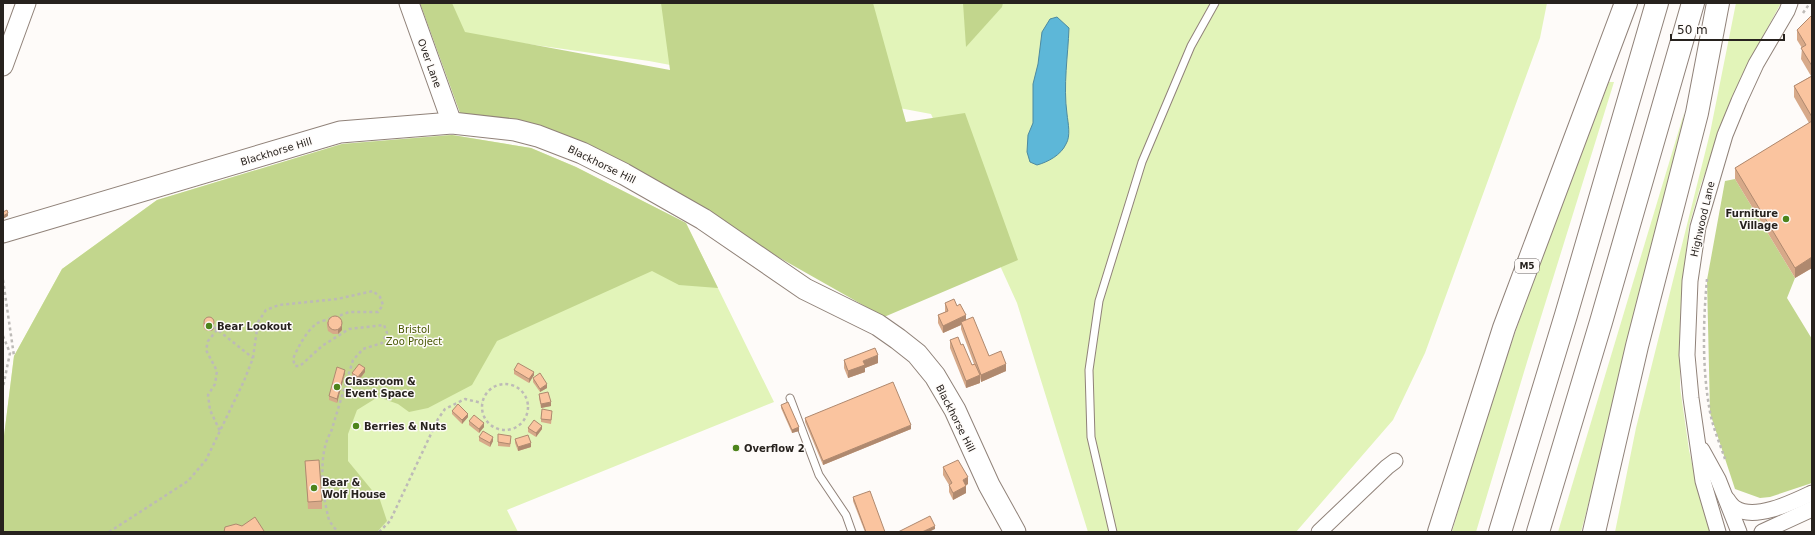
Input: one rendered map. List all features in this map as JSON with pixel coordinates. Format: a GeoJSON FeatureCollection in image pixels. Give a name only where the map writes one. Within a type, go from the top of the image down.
{"type":"FeatureCollection","features":[{"type":"Feature","properties":{"kind":"highway","name":"M5"},"geometry":{"type":"LineString","coordinates":[[1439,532],[1504,328],[1626,3]]}},
{"type":"Feature","properties":{"kind":"highway"},"geometry":{"type":"LineString","coordinates":[[1500,532],[1566,315],[1657,3]]}},
{"type":"Feature","properties":{"kind":"highway"},"geometry":{"type":"LineString","coordinates":[[1538,532],[1606,307],[1693,3]]}},
{"type":"Feature","properties":{"kind":"highway"},"geometry":{"type":"LineString","coordinates":[[1594,532],[1637,346],[1697,113],[1718,3]]}},
{"type":"Feature","properties":{"kind":"main road","name":"Blackhorse Hill"},"geometry":{"type":"LineString","coordinates":[[3,232],[340,132],[452,123],[515,130],[538,136],[582,152],[703,219],[805,289],[878,325],[917,354],[935,376],[955,410],[989,485],[1015,532]]}},
{"type":"Feature","properties":{"kind":"street"},"geometry":{"type":"LineString","coordinates":[[3,66],[26,3]]}},
{"type":"Feature","properties":{"kind":"street","name":"Over Lane"},"geometry":{"type":"LineString","coordinates":[[409,3],[452,123]]}},
{"type":"Feature","properties":{"kind":"street","name":"Highwood Lane"},"geometry":{"type":"LineString","coordinates":[[1718,531],[1703,481],[1699,444],[1691,398],[1687,354],[1690,281],[1698,227],[1723,142],[1739,101],[1756,64],[1794,8]]}},
{"type":"Feature","properties":{"kind":"street","name":"Highwood Lane"},"geometry":{"type":"LineString","coordinates":[[1699,444],[1718,479],[1739,532]]}},
{"type":"Feature","properties":{"kind":"street"},"geometry":{"type":"LineString","coordinates":[[1319,532],[1395,461]]}},
{"type":"Feature","properties":{"kind":"street"},"geometry":{"type":"LineString","coordinates":[[1726,498],[1736,508],[1747,512],[1759,513],[1812,493]]}},
{"type":"Feature","properties":{"kind":"street"},"geometry":{"type":"LineString","coordinates":[[1766,531],[1812,509]]}},
{"type":"Feature","properties":{"kind":"lane"},"geometry":{"type":"LineString","coordinates":[[1113,532],[1091,437],[1089,370],[1099,301],[1142,162],[1191,46],[1215,3]]}},
{"type":"Feature","properties":{"kind":"lane"},"geometry":{"type":"LineString","coordinates":[[790,398],[819,475],[846,515],[852,532]]}},
{"type":"Feature","properties":{"kind":"path"},"geometry":{"type":"LineString","coordinates":[[1794,8],[1810,3]]}},
{"type":"Feature","properties":{"kind":"path"},"geometry":{"type":"LineString","coordinates":[[1708,272],[1705,343],[1706,378],[1710,413],[1728,466]]}},
{"type":"Feature","properties":{"kind":"path"},"geometry":{"type":"LineString","coordinates":[[3,280],[14,356]]}},
{"type":"Feature","properties":{"kind":"path"},"geometry":{"type":"LineString","coordinates":[[109,532],[188,481],[206,460],[244,381],[253,358],[258,322],[266,310],[279,305],[337,299],[373,291],[380,296],[383,305],[378,312],[349,312],[317,323],[309,332],[293,359],[295,366],[300,366],[322,346],[349,329],[384,326],[387,333],[382,342],[363,349],[353,360],[331,432],[325,441],[322,458],[328,518],[338,532]]}},
{"type":"Feature","properties":{"kind":"path"},"geometry":{"type":"LineString","coordinates":[[214,327],[253,358]]}},
{"type":"Feature","properties":{"kind":"path"},"geometry":{"type":"LineString","coordinates":[[217,330],[208,341],[206,350],[217,371],[215,384],[208,395],[210,410],[220,432]]}},
{"type":"Feature","properties":{"kind":"path"},"geometry":{"type":"LineString","coordinates":[[3,336],[10,353],[3,387]]}},
{"type":"Feature","properties":{"kind":"path"},"geometry":{"type":"LineString","coordinates":[[500,384],[509,384],[518,388],[524,394],[527,402],[527,411],[524,420],[518,426],[510,430],[500,430],[492,426],[486,420],[482,412],[482,403],[486,394],[492,388],[500,384]]}},
{"type":"Feature","properties":{"kind":"path"},"geometry":{"type":"LineString","coordinates":[[379,532],[390,521],[438,419],[445,410],[465,400],[482,403]]}},
{"type":"Feature","properties":{"kind":"green space"},"geometry":{"type":"Polygon","coordinates":[[[420,3],[452,3],[465,32],[670,70],[661,3],[873,3],[906,122],[965,113],[1018,260],[884,317],[561,134],[460,113],[420,3]]]}},
{"type":"Feature","properties":{"kind":"green space"},"geometry":{"type":"Polygon","coordinates":[[[451,3],[1547,3],[1540,38],[1425,353],[1393,420],[1296,532],[1088,532],[1017,303],[931,114],[649,61],[464,35],[451,3]]]}},
{"type":"Feature","properties":{"kind":"green space"},"geometry":{"type":"Polygon","coordinates":[[[963,3],[1003,3],[1002,7],[966,47],[963,3]]]}},
{"type":"Feature","properties":{"kind":"green space"},"geometry":{"type":"Polygon","coordinates":[[[1736,3],[1781,3],[1741,77],[1701,184],[1689,226],[1681,300],[1680,387],[1689,450],[1696,482],[1712,532],[1615,532],[1636,428],[1710,133],[1736,3]]]}},
{"type":"Feature","properties":{"kind":"green space"},"geometry":{"type":"Polygon","coordinates":[[[1609,82],[1614,82],[1476,532],[1452,532],[1505,361],[1545,249],[1609,82]]]}},
{"type":"Feature","properties":{"kind":"green space"},"geometry":{"type":"Polygon","coordinates":[[[1684,113],[1679,146],[1636,323],[1581,532],[1558,532],[1684,113]]]}},
{"type":"Feature","properties":{"kind":"green space","name":"Bristol Zoo Project"},"geometry":{"type":"Polygon","coordinates":[[[452,135],[531,148],[576,167],[686,223],[774,402],[507,510],[518,532],[3,532],[3,444],[14,356],[62,269],[157,200],[342,144],[452,135]]]}},
{"type":"Feature","properties":{"kind":"green space","name":"Bristol Zoo Project"},"geometry":{"type":"Polygon","coordinates":[[[452,135],[531,148],[576,167],[686,223],[718,288],[679,285],[652,271],[497,341],[472,385],[428,408],[409,412],[398,404],[378,397],[357,410],[348,434],[348,461],[380,500],[387,521],[377,532],[3,532],[3,444],[14,356],[62,269],[157,200],[342,144],[452,135]]]}},
{"type":"Feature","properties":{"kind":"green space"},"geometry":{"type":"Polygon","coordinates":[[[1735,179],[1795,278],[1787,298],[1812,339],[1812,483],[1770,497],[1760,498],[1735,489],[1710,413],[1707,280],[1725,181],[1735,179]]]}},
{"type":"Feature","properties":{"kind":"water"},"geometry":{"type":"Polygon","coordinates":[[[1057,17],[1069,28],[1065,92],[1069,129],[1068,141],[1058,155],[1037,165],[1030,162],[1027,152],[1028,135],[1033,123],[1033,84],[1038,64],[1042,32],[1050,19],[1057,17]]]}},
{"type":"Feature","properties":{"kind":"building"},"geometry":{"type":"Polygon","coordinates":[[[1812,15],[1812,66],[1801,48],[1806,45],[1797,30],[1812,15]]]}},
{"type":"Feature","properties":{"kind":"building"},"geometry":{"type":"Polygon","coordinates":[[[1812,76],[1812,117],[1794,86],[1812,76]]]}},
{"type":"Feature","properties":{"kind":"building","name":"Furniture Village"},"geometry":{"type":"Polygon","coordinates":[[[1812,121],[1812,257],[1795,268],[1735,168],[1812,121]]]}},
{"type":"Feature","properties":{"kind":"building"},"geometry":{"type":"Polygon","coordinates":[[[7,210],[8,213],[3,216],[3,212],[7,210]]]}},
{"type":"Feature","properties":{"kind":"building"},"geometry":{"type":"Polygon","coordinates":[[[954,299],[957,306],[960,304],[966,315],[943,326],[938,315],[948,311],[945,303],[954,299]]]}},
{"type":"Feature","properties":{"kind":"building"},"geometry":{"type":"Polygon","coordinates":[[[332,316],[338,316],[342,320],[342,326],[338,330],[332,330],[328,326],[328,320],[332,316]]]}},
{"type":"Feature","properties":{"kind":"building"},"geometry":{"type":"Polygon","coordinates":[[[207,317],[211,317],[213,318],[213,326],[207,327],[204,324],[204,320],[207,317]]]}},
{"type":"Feature","properties":{"kind":"building"},"geometry":{"type":"Polygon","coordinates":[[[973,317],[989,356],[1001,351],[1006,364],[981,375],[961,322],[973,317]]]}},
{"type":"Feature","properties":{"kind":"building"},"geometry":{"type":"Polygon","coordinates":[[[958,337],[961,345],[963,344],[972,365],[975,364],[980,375],[966,381],[950,340],[958,337]]]}},
{"type":"Feature","properties":{"kind":"building"},"geometry":{"type":"Polygon","coordinates":[[[875,348],[878,355],[863,361],[865,365],[848,371],[844,360],[875,348]]]}},
{"type":"Feature","properties":{"kind":"building"},"geometry":{"type":"Polygon","coordinates":[[[518,363],[534,372],[529,379],[514,370],[518,363]]]}},
{"type":"Feature","properties":{"kind":"building"},"geometry":{"type":"Polygon","coordinates":[[[359,364],[365,368],[358,377],[352,373],[359,364]]]}},
{"type":"Feature","properties":{"kind":"building","name":"Classroom & Event Space"},"geometry":{"type":"Polygon","coordinates":[[[337,367],[345,370],[337,399],[329,396],[337,367]]]}},
{"type":"Feature","properties":{"kind":"building"},"geometry":{"type":"Polygon","coordinates":[[[540,373],[547,384],[540,389],[533,378],[540,373]]]}},
{"type":"Feature","properties":{"kind":"building"},"geometry":{"type":"Polygon","coordinates":[[[893,382],[911,425],[823,461],[805,418],[893,382]]]}},
{"type":"Feature","properties":{"kind":"building"},"geometry":{"type":"Polygon","coordinates":[[[548,392],[551,402],[541,404],[539,394],[548,392]]]}},
{"type":"Feature","properties":{"kind":"building"},"geometry":{"type":"Polygon","coordinates":[[[788,402],[799,427],[792,430],[781,405],[788,402]]]}},
{"type":"Feature","properties":{"kind":"building"},"geometry":{"type":"Polygon","coordinates":[[[458,404],[468,414],[462,420],[452,411],[458,404]]]}},
{"type":"Feature","properties":{"kind":"building"},"geometry":{"type":"Polygon","coordinates":[[[542,409],[552,411],[551,420],[541,419],[542,409]]]}},
{"type":"Feature","properties":{"kind":"building"},"geometry":{"type":"Polygon","coordinates":[[[474,415],[484,423],[479,429],[469,421],[474,415]]]}},
{"type":"Feature","properties":{"kind":"building"},"geometry":{"type":"Polygon","coordinates":[[[534,420],[542,426],[536,433],[528,428],[534,420]]]}},
{"type":"Feature","properties":{"kind":"building"},"geometry":{"type":"Polygon","coordinates":[[[483,431],[493,437],[490,443],[479,437],[483,431]]]}},
{"type":"Feature","properties":{"kind":"building"},"geometry":{"type":"Polygon","coordinates":[[[498,434],[511,436],[510,444],[498,442],[498,434]]]}},
{"type":"Feature","properties":{"kind":"building"},"geometry":{"type":"Polygon","coordinates":[[[528,435],[531,443],[518,447],[515,439],[528,435]]]}},
{"type":"Feature","properties":{"kind":"building","name":"Bear & Wolf House"},"geometry":{"type":"Polygon","coordinates":[[[319,460],[322,501],[308,502],[305,461],[319,460]]]}},
{"type":"Feature","properties":{"kind":"building"},"geometry":{"type":"Polygon","coordinates":[[[958,460],[968,477],[963,480],[966,486],[953,493],[949,485],[952,483],[943,467],[958,460]]]}},
{"type":"Feature","properties":{"kind":"building"},"geometry":{"type":"Polygon","coordinates":[[[870,491],[885,532],[866,532],[853,497],[870,491]]]}},
{"type":"Feature","properties":{"kind":"building"},"geometry":{"type":"Polygon","coordinates":[[[930,516],[935,526],[922,532],[898,532],[930,516]]]}},
{"type":"Feature","properties":{"kind":"building"},"geometry":{"type":"Polygon","coordinates":[[[255,517],[264,531],[263,532],[224,532],[225,527],[236,524],[242,526],[255,517]]]}},
{"type":"Feature","properties":{"kind":"place","name":"Furniture Village"},"geometry":{"type":"Point","coordinates":[1786,219]}},
{"type":"Feature","properties":{"kind":"place","name":"Bear Lookout"},"geometry":{"type":"Point","coordinates":[209,326]}},
{"type":"Feature","properties":{"kind":"place","name":"Classroom & Event Space"},"geometry":{"type":"Point","coordinates":[337,387]}},
{"type":"Feature","properties":{"kind":"place","name":"Berries & Nuts"},"geometry":{"type":"Point","coordinates":[356,426]}},
{"type":"Feature","properties":{"kind":"place","name":"Overflow 2"},"geometry":{"type":"Point","coordinates":[736,448]}},
{"type":"Feature","properties":{"kind":"place","name":"Bear & Wolf House"},"geometry":{"type":"Point","coordinates":[314,488]}}]}
